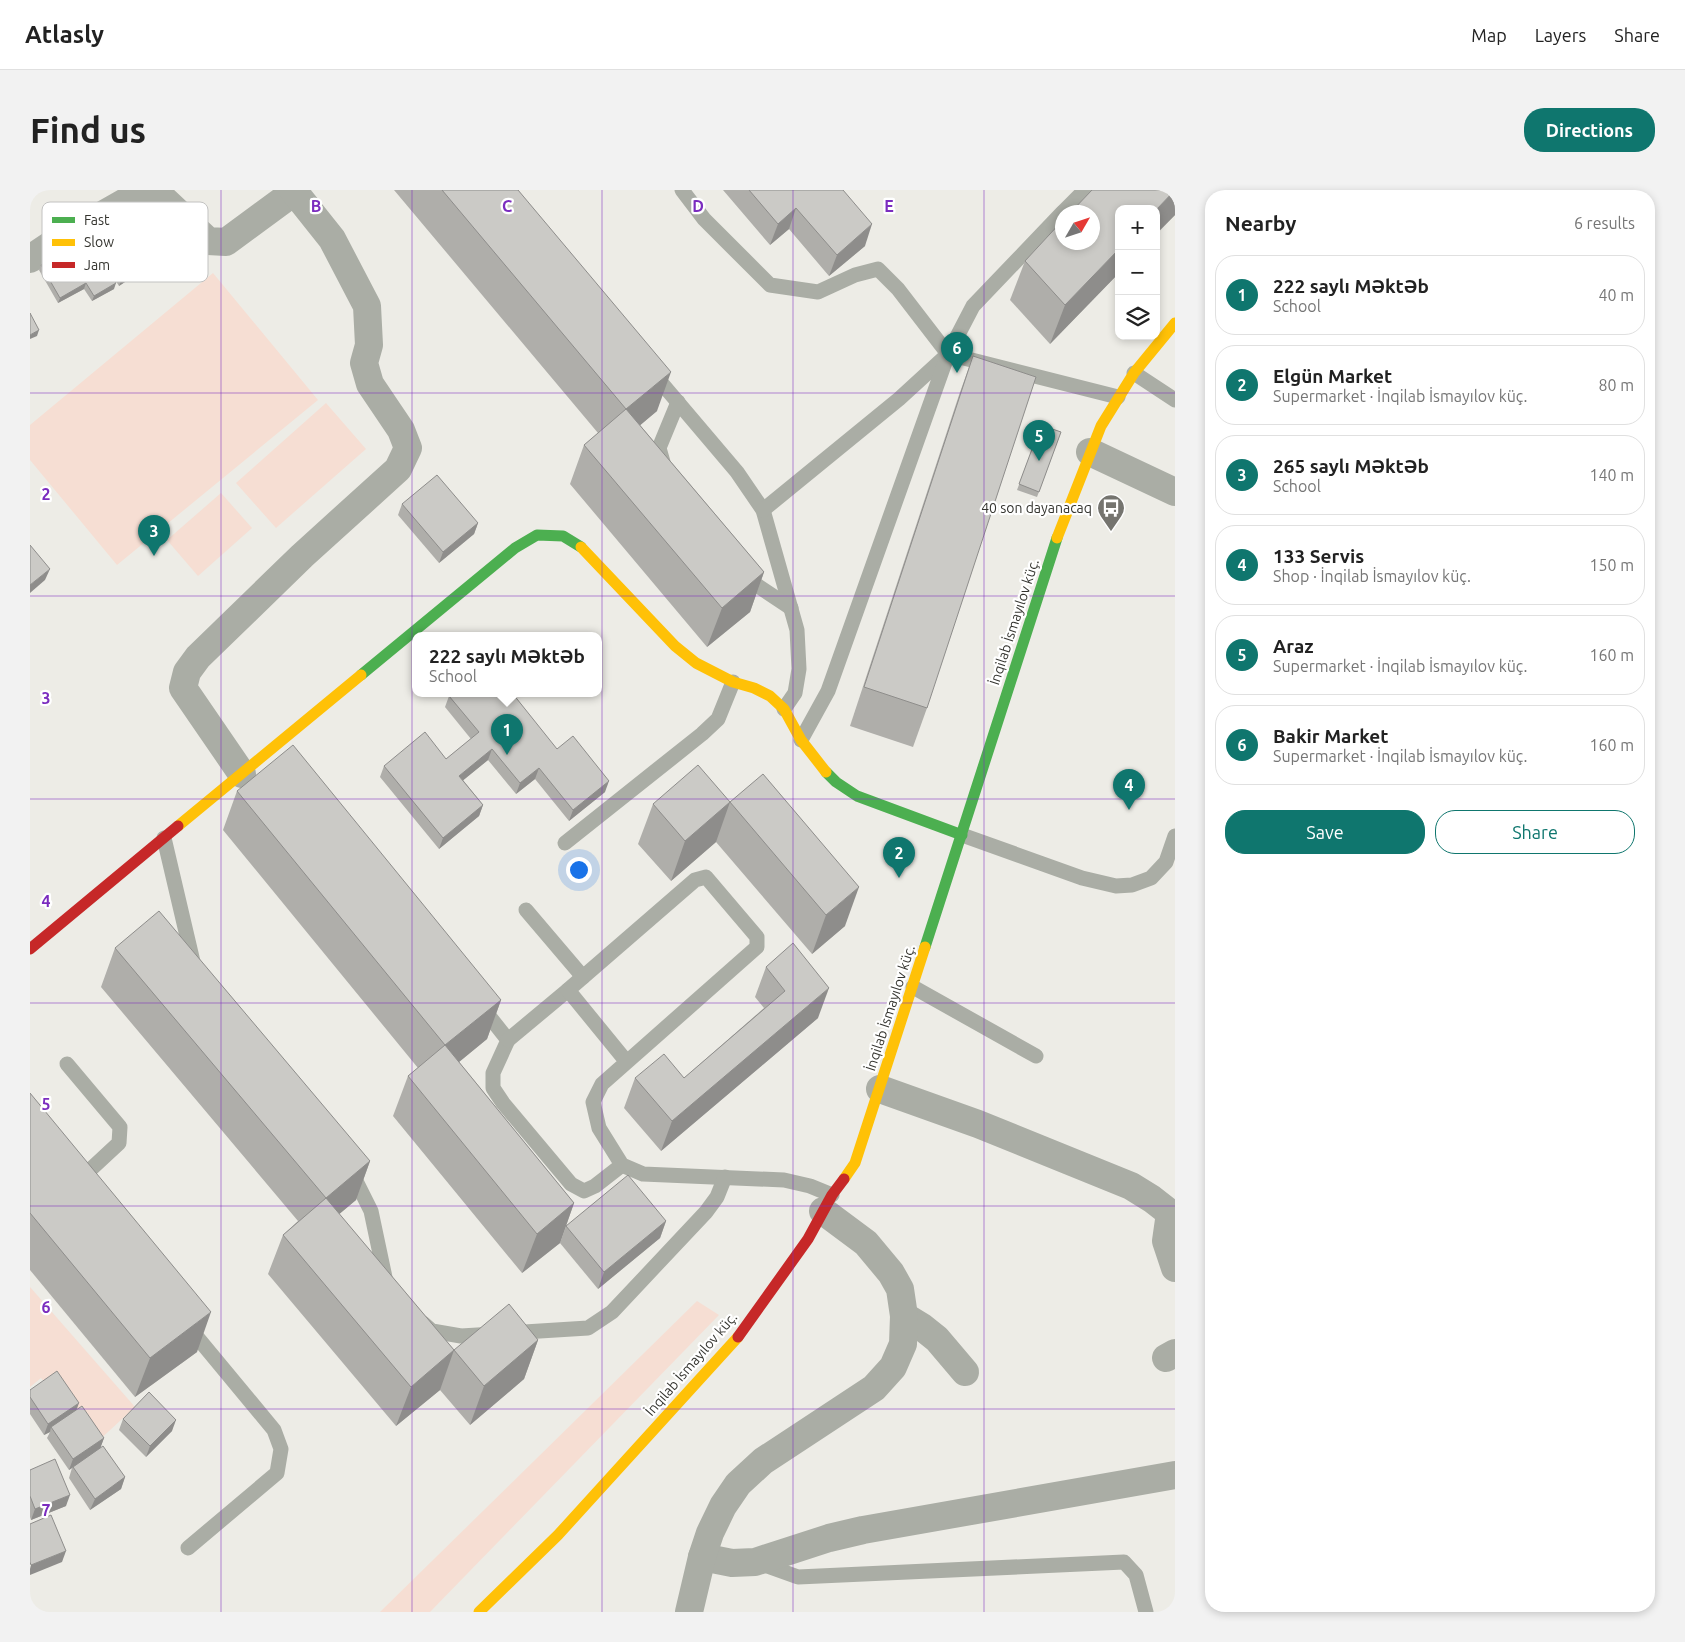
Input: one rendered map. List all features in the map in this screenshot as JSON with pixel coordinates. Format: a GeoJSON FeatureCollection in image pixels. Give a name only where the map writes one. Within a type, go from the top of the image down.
{"type":"FeatureCollection","features":[{"type":"Feature","properties":{"kind":"main road","name":"İnqilab İsmayılov küç."},"geometry":{"type":"LineString","coordinates":[[479,1612],[558,1535],[737,1338],[808,1238],[827,1203],[855,1163],[1058,534],[1101,426],[1134,373],[1175,323]]}},
{"type":"Feature","properties":{"kind":"main road"},"geometry":{"type":"LineString","coordinates":[[417,632],[515,548],[537,535],[563,536],[582,547],[675,646],[696,663],[733,682],[754,688],[770,696],[784,709],[801,740],[819,764],[836,782],[857,796],[962,835]]}},
{"type":"Feature","properties":{"kind":"main road"},"geometry":{"type":"LineString","coordinates":[[30,949],[242,774],[279,750],[412,636]]}},
{"type":"Feature","properties":{"kind":"street"},"geometry":{"type":"LineString","coordinates":[[208,241],[226,242],[294,191],[332,240],[368,306],[368,345],[364,363],[370,384],[401,430],[408,448],[398,469],[302,556],[198,657],[187,672],[183,688],[242,774]]}},
{"type":"Feature","properties":{"kind":"street"},"geometry":{"type":"LineString","coordinates":[[125,202],[141,193],[158,194],[167,202]]}},
{"type":"Feature","properties":{"kind":"street"},"geometry":{"type":"LineString","coordinates":[[30,259],[42,251]]}},
{"type":"Feature","properties":{"kind":"street"},"geometry":{"type":"LineString","coordinates":[[1090,452],[1175,492]]}},
{"type":"Feature","properties":{"kind":"street"},"geometry":{"type":"LineString","coordinates":[[880,1089],[978,1124],[1131,1186],[1172,1211],[1166,1241],[1175,1268]]}},
{"type":"Feature","properties":{"kind":"street"},"geometry":{"type":"LineString","coordinates":[[689,1612],[702,1557],[710,1533],[723,1506],[738,1484],[763,1461],[874,1388],[894,1367],[903,1344],[904,1316],[900,1289],[891,1273],[866,1243],[827,1203]]}},
{"type":"Feature","properties":{"kind":"street"},"geometry":{"type":"LineString","coordinates":[[904,1316],[937,1339],[964,1372]]}},
{"type":"Feature","properties":{"kind":"street"},"geometry":{"type":"LineString","coordinates":[[702,1557],[732,1563],[755,1562],[828,1538],[863,1530],[1175,1475]]}},
{"type":"Feature","properties":{"kind":"lane"},"geometry":{"type":"LineString","coordinates":[[682,190],[704,219],[770,285],[818,292],[854,275],[878,269],[898,290],[948,354],[1118,397]]}},
{"type":"Feature","properties":{"kind":"lane"},"geometry":{"type":"LineString","coordinates":[[1071,205],[1085,190]]}},
{"type":"Feature","properties":{"kind":"lane"},"geometry":{"type":"LineString","coordinates":[[801,740],[828,691],[948,354],[973,306],[1055,221]]}},
{"type":"Feature","properties":{"kind":"lane"},"geometry":{"type":"LineString","coordinates":[[763,510],[899,399],[948,354]]}},
{"type":"Feature","properties":{"kind":"lane"},"geometry":{"type":"LineString","coordinates":[[646,364],[737,472],[763,510],[797,630],[799,669],[795,693],[784,709]]}},
{"type":"Feature","properties":{"kind":"lane"},"geometry":{"type":"LineString","coordinates":[[1134,373],[1175,400]]}},
{"type":"Feature","properties":{"kind":"lane"},"geometry":{"type":"LineString","coordinates":[[674,484],[664,468],[660,448],[678,402]]}},
{"type":"Feature","properties":{"kind":"lane"},"geometry":{"type":"LineString","coordinates":[[733,565],[745,578],[791,608]]}},
{"type":"Feature","properties":{"kind":"lane"},"geometry":{"type":"LineString","coordinates":[[565,843],[702,734],[718,719],[733,682]]}},
{"type":"Feature","properties":{"kind":"lane"},"geometry":{"type":"LineString","coordinates":[[962,835],[1082,878],[1116,886],[1132,885],[1151,878],[1166,862],[1175,836]]}},
{"type":"Feature","properties":{"kind":"lane"},"geometry":{"type":"LineString","coordinates":[[164,838],[196,971],[200,980]]}},
{"type":"Feature","properties":{"kind":"lane"},"geometry":{"type":"LineString","coordinates":[[622,1165],[595,1186],[584,1191],[571,1184],[503,1103],[493,1088],[493,1073],[508,1040],[695,880],[706,877],[757,937],[757,947],[602,1084],[594,1102],[599,1128],[622,1165],[642,1174],[784,1180],[810,1186],[827,1203]]}},
{"type":"Feature","properties":{"kind":"lane"},"geometry":{"type":"LineString","coordinates":[[526,910],[583,977]]}},
{"type":"Feature","properties":{"kind":"lane"},"geometry":{"type":"LineString","coordinates":[[913,987],[1036,1056]]}},
{"type":"Feature","properties":{"kind":"lane"},"geometry":{"type":"LineString","coordinates":[[568,990],[626,1061]]}},
{"type":"Feature","properties":{"kind":"lane"},"geometry":{"type":"LineString","coordinates":[[471,993],[508,1040]]}},
{"type":"Feature","properties":{"kind":"lane"},"geometry":{"type":"LineString","coordinates":[[67,1064],[120,1127],[119,1143],[73,1187]]}},
{"type":"Feature","properties":{"kind":"lane"},"geometry":{"type":"LineString","coordinates":[[341,1159],[354,1174],[371,1211],[385,1280],[395,1294]]}},
{"type":"Feature","properties":{"kind":"lane"},"geometry":{"type":"LineString","coordinates":[[413,1313],[432,1331],[460,1336],[588,1328],[612,1312],[706,1212],[716,1197],[725,1177]]}},
{"type":"Feature","properties":{"kind":"lane"},"geometry":{"type":"LineString","coordinates":[[179,1316],[274,1430],[282,1449],[277,1473],[188,1548]]}},
{"type":"Feature","properties":{"kind":"lane"},"geometry":{"type":"LineString","coordinates":[[755,1562],[798,1577],[1124,1562],[1136,1575],[1146,1612]]}},
{"type":"Feature","properties":{"kind":"shaded area"},"geometry":{"type":"Polygon","coordinates":[[[213,273],[318,400],[117,565],[30,460],[30,425],[202,282],[208,282],[208,277],[213,273]]]}},
{"type":"Feature","properties":{"kind":"shaded area"},"geometry":{"type":"Polygon","coordinates":[[[326,403],[366,449],[276,528],[236,483],[326,403]]]}},
{"type":"Feature","properties":{"kind":"shaded area"},"geometry":{"type":"Polygon","coordinates":[[[221,493],[252,528],[198,576],[167,540],[221,493]]]}},
{"type":"Feature","properties":{"kind":"shaded area"},"geometry":{"type":"Polygon","coordinates":[[[30,1287],[135,1407],[96,1443],[41,1378],[30,1387],[30,1287]]]}},
{"type":"Feature","properties":{"kind":"shaded area"},"geometry":{"type":"Polygon","coordinates":[[[697,1301],[719,1315],[430,1612],[380,1612],[697,1301]]]}},
{"type":"Feature","properties":{"kind":"building"},"geometry":{"type":"Polygon","coordinates":[[[442,190],[518,190],[671,372],[626,409],[442,190]]]}},
{"type":"Feature","properties":{"kind":"building"},"geometry":{"type":"Polygon","coordinates":[[[749,190],[843,190],[872,224],[837,255],[796,208],[778,224],[749,190]]]}},
{"type":"Feature","properties":{"kind":"building"},"geometry":{"type":"Polygon","coordinates":[[[1092,190],[1175,190],[1160,206],[1115,205],[1115,253],[1065,305],[1025,261],[1055,229],[1055,250],[1100,250],[1100,205],[1078,205],[1092,190]]]}},
{"type":"Feature","properties":{"kind":"building"},"geometry":{"type":"Polygon","coordinates":[[[51,282],[116,283],[94,296],[86,283],[60,298],[51,282]]]}},
{"type":"Feature","properties":{"kind":"building"},"geometry":{"type":"Polygon","coordinates":[[[30,313],[39,330],[30,335],[30,313]]]}},
{"type":"Feature","properties":{"kind":"building"},"geometry":{"type":"Polygon","coordinates":[[[973,356],[1036,377],[927,708],[864,687],[973,356]]]}},
{"type":"Feature","properties":{"kind":"building"},"geometry":{"type":"Polygon","coordinates":[[[626,409],[764,572],[722,608],[584,445],[626,409]]]}},
{"type":"Feature","properties":{"kind":"building"},"geometry":{"type":"Polygon","coordinates":[[[1041,425],[1061,432],[1039,492],[1019,484],[1041,425]]]}},
{"type":"Feature","properties":{"kind":"building"},"geometry":{"type":"Polygon","coordinates":[[[437,475],[478,523],[443,552],[402,504],[437,475]]]}},
{"type":"Feature","properties":{"kind":"building"},"geometry":{"type":"Polygon","coordinates":[[[30,545],[50,569],[30,585],[30,545]]]}},
{"type":"Feature","properties":{"kind":"building"},"geometry":{"type":"Polygon","coordinates":[[[450,697],[515,697],[557,749],[573,736],[609,781],[573,810],[539,768],[520,783],[492,749],[459,776],[483,805],[443,838],[384,766],[425,732],[446,759],[479,732],[450,697]]]}},
{"type":"Feature","properties":{"kind":"building"},"geometry":{"type":"Polygon","coordinates":[[[293,745],[501,1000],[445,1045],[237,791],[293,745]]]}},
{"type":"Feature","properties":{"kind":"building"},"geometry":{"type":"Polygon","coordinates":[[[698,765],[730,802],[685,841],[653,804],[698,765]]]}},
{"type":"Feature","properties":{"kind":"building"},"geometry":{"type":"Polygon","coordinates":[[[763,774],[859,887],[826,915],[730,802],[763,774]]]}},
{"type":"Feature","properties":{"kind":"building"},"geometry":{"type":"Polygon","coordinates":[[[159,911],[370,1161],[326,1198],[115,948],[159,911]]]}},
{"type":"Feature","properties":{"kind":"building"},"geometry":{"type":"Polygon","coordinates":[[[793,943],[829,988],[672,1121],[635,1078],[664,1054],[684,1078],[785,991],[766,967],[793,943]]]}},
{"type":"Feature","properties":{"kind":"building"},"geometry":{"type":"Polygon","coordinates":[[[445,1045],[574,1203],[537,1234],[408,1076],[445,1045]]]}},
{"type":"Feature","properties":{"kind":"building"},"geometry":{"type":"Polygon","coordinates":[[[30,1093],[211,1312],[150,1358],[30,1213],[30,1093]]]}},
{"type":"Feature","properties":{"kind":"building"},"geometry":{"type":"Polygon","coordinates":[[[628,1175],[666,1221],[604,1272],[566,1226],[628,1175]]]}},
{"type":"Feature","properties":{"kind":"building"},"geometry":{"type":"Polygon","coordinates":[[[326,1198],[454,1350],[411,1387],[283,1235],[326,1198]]]}},
{"type":"Feature","properties":{"kind":"building"},"geometry":{"type":"Polygon","coordinates":[[[509,1304],[538,1340],[484,1386],[454,1350],[509,1304]]]}},
{"type":"Feature","properties":{"kind":"building"},"geometry":{"type":"Polygon","coordinates":[[[57,1371],[79,1403],[48,1424],[30,1397],[30,1390],[57,1371]]]}},
{"type":"Feature","properties":{"kind":"building"},"geometry":{"type":"Polygon","coordinates":[[[149,1392],[176,1420],[150,1446],[123,1419],[149,1392]]]}},
{"type":"Feature","properties":{"kind":"building"},"geometry":{"type":"Polygon","coordinates":[[[82,1406],[104,1438],[73,1459],[51,1427],[82,1406]]]}},
{"type":"Feature","properties":{"kind":"building"},"geometry":{"type":"Polygon","coordinates":[[[103,1446],[125,1477],[95,1499],[73,1467],[103,1446]]]}},
{"type":"Feature","properties":{"kind":"building"},"geometry":{"type":"Polygon","coordinates":[[[55,1459],[70,1495],[35,1509],[30,1496],[30,1470],[55,1459]]]}},
{"type":"Feature","properties":{"kind":"building"},"geometry":{"type":"Polygon","coordinates":[[[51,1515],[66,1551],[31,1565],[30,1524],[51,1515]]]}},
{"type":"Feature","properties":{"kind":"traffic: fast"},"geometry":{"type":"LineString","coordinates":[[413,632],[515,548],[537,535],[563,536],[581,547]]}},
{"type":"Feature","properties":{"kind":"traffic: fast"},"geometry":{"type":"LineString","coordinates":[[925,947],[1057,538]]}},
{"type":"Feature","properties":{"kind":"traffic: fast"},"geometry":{"type":"LineString","coordinates":[[361,675],[412,633]]}},
{"type":"Feature","properties":{"kind":"traffic: fast"},"geometry":{"type":"LineString","coordinates":[[826,772],[836,782],[857,796],[962,835]]}},
{"type":"Feature","properties":{"kind":"traffic: slow"},"geometry":{"type":"LineString","coordinates":[[1057,538],[1101,426],[1134,373],[1175,323]]}},
{"type":"Feature","properties":{"kind":"traffic: slow"},"geometry":{"type":"LineString","coordinates":[[581,547],[675,646],[696,663],[733,682],[754,688],[770,696],[784,709],[801,740],[826,772]]}},
{"type":"Feature","properties":{"kind":"traffic: slow"},"geometry":{"type":"LineString","coordinates":[[178,826],[361,675]]}},
{"type":"Feature","properties":{"kind":"traffic: slow"},"geometry":{"type":"LineString","coordinates":[[844,1179],[855,1163],[925,947]]}},
{"type":"Feature","properties":{"kind":"traffic: slow"},"geometry":{"type":"LineString","coordinates":[[479,1612],[558,1535],[738,1337]]}},
{"type":"Feature","properties":{"kind":"traffic: jam"},"geometry":{"type":"LineString","coordinates":[[30,949],[178,826]]}},
{"type":"Feature","properties":{"kind":"traffic: jam"},"geometry":{"type":"LineString","coordinates":[[738,1337],[808,1239],[832,1195],[844,1179]]}},
{"type":"Feature","properties":{"kind":"place","name":"Bakir Market"},"geometry":{"type":"Point","coordinates":[957,373]}},
{"type":"Feature","properties":{"kind":"place","name":"Araz"},"geometry":{"type":"Point","coordinates":[1039,461]}},
{"type":"Feature","properties":{"kind":"place","name":"40 son dayanacaq"},"geometry":{"type":"Point","coordinates":[1111,532]}},
{"type":"Feature","properties":{"kind":"place","name":"265 saylı Məktəb"},"geometry":{"type":"Point","coordinates":[154,556]}},
{"type":"Feature","properties":{"kind":"place","name":"222 saylı Məktəb"},"geometry":{"type":"Point","coordinates":[507,755]}},
{"type":"Feature","properties":{"kind":"place","name":"133 Servis"},"geometry":{"type":"Point","coordinates":[1129,810]}},
{"type":"Feature","properties":{"kind":"place","name":"Elgün Market"},"geometry":{"type":"Point","coordinates":[899,878]}}]}
